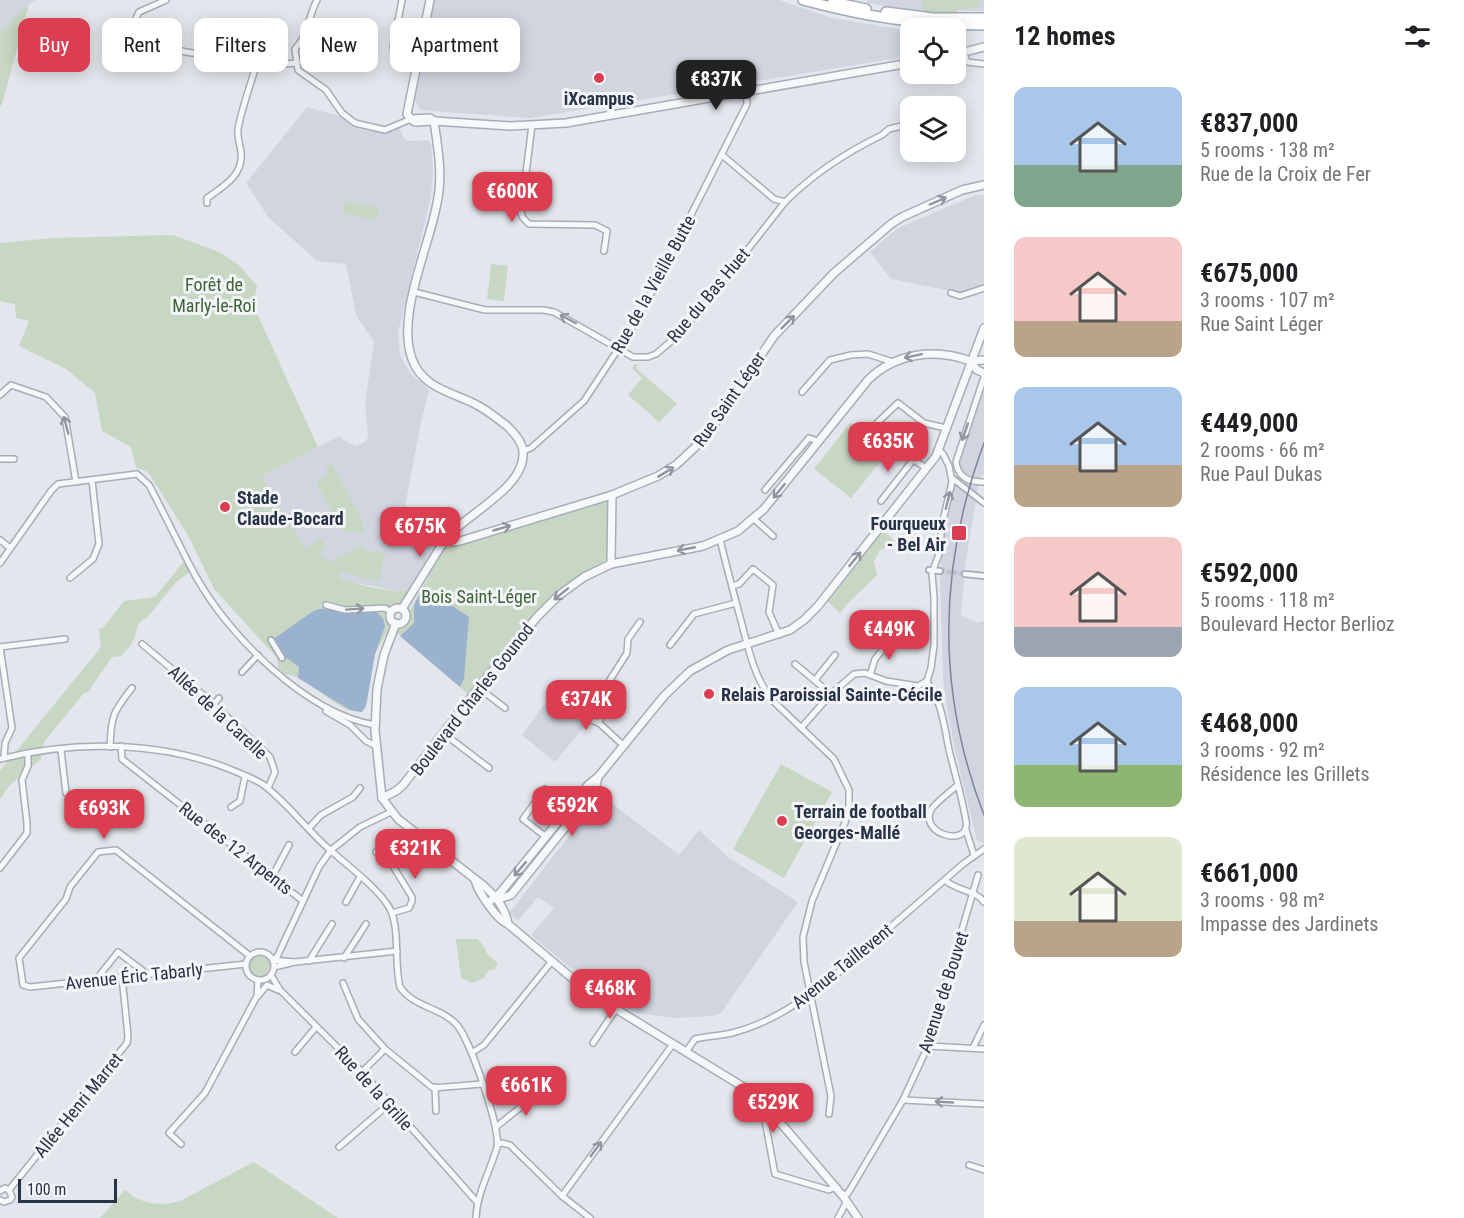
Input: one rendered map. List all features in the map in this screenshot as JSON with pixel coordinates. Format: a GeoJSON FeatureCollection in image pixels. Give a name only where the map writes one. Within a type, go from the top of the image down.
{"type":"FeatureCollection","features":[{"type":"Feature","properties":{"kind":"main road"},"geometry":{"type":"LineString","coordinates":[[803,0],[848,12],[908,22],[984,25]]}},
{"type":"Feature","properties":{"kind":"main road"},"geometry":{"type":"LineString","coordinates":[[824,0],[907,16],[984,18]]}},
{"type":"Feature","properties":{"kind":"street"},"geometry":{"type":"LineString","coordinates":[[166,0],[139,12],[130,31],[146,43],[194,53]]}},
{"type":"Feature","properties":{"kind":"street"},"geometry":{"type":"LineString","coordinates":[[316,0],[308,19],[303,41],[295,49],[298,70],[326,90],[342,113],[355,123],[386,130],[411,119],[430,118],[434,121],[510,126],[566,123],[900,65]]}},
{"type":"Feature","properties":{"kind":"street"},"geometry":{"type":"LineString","coordinates":[[399,18],[402,0]]}},
{"type":"Feature","properties":{"kind":"street"},"geometry":{"type":"LineString","coordinates":[[411,119],[407,114],[430,0]]}},
{"type":"Feature","properties":{"kind":"street"},"geometry":{"type":"LineString","coordinates":[[966,52],[984,47]]}},
{"type":"Feature","properties":{"kind":"street"},"geometry":{"type":"LineString","coordinates":[[966,60],[984,64]]}},
{"type":"Feature","properties":{"kind":"street"},"geometry":{"type":"LineString","coordinates":[[288,64],[297,63]]}},
{"type":"Feature","properties":{"kind":"street"},"geometry":{"type":"LineString","coordinates":[[207,203],[207,198],[226,185],[235,176],[240,166],[242,159],[238,130],[253,72]]}},
{"type":"Feature","properties":{"kind":"street","name":"Rue de la Vieille Butte"},"geometry":{"type":"LineString","coordinates":[[524,451],[531,448],[584,401],[632,328],[747,104],[746,93]]}},
{"type":"Feature","properties":{"kind":"street"},"geometry":{"type":"LineString","coordinates":[[402,609],[454,528],[511,484],[519,473],[524,451],[520,441],[511,430],[493,414],[476,404],[435,387],[417,370],[411,357],[410,316],[414,292],[438,202],[440,165],[434,121]]}},
{"type":"Feature","properties":{"kind":"street"},"geometry":{"type":"LineString","coordinates":[[532,125],[521,213],[523,218],[529,224],[595,225],[607,231],[604,251]]}},
{"type":"Feature","properties":{"kind":"street","name":"Rue du Bas Huet"},"geometry":{"type":"LineString","coordinates":[[414,292],[484,310],[554,312],[633,357],[648,357],[661,351],[700,310],[785,202],[805,182],[829,164],[889,129],[900,126]]}},
{"type":"Feature","properties":{"kind":"street"},"geometry":{"type":"LineString","coordinates":[[722,155],[774,199],[785,202]]}},
{"type":"Feature","properties":{"kind":"street","name":"Rue Saint Léger"},"geometry":{"type":"LineString","coordinates":[[446,538],[453,542],[460,541],[612,495],[658,476],[685,459],[706,437],[774,336],[834,273],[891,224],[962,190],[984,185]]}},
{"type":"Feature","properties":{"kind":"street"},"geometry":{"type":"LineString","coordinates":[[951,293],[960,296],[984,288]]}},
{"type":"Feature","properties":{"kind":"street"},"geometry":{"type":"LineString","coordinates":[[489,902],[506,886],[588,784],[598,777],[664,696],[687,674],[728,650],[790,630],[804,620],[829,592],[926,468],[938,449],[984,328]]}},
{"type":"Feature","properties":{"kind":"street"},"geometry":{"type":"LineString","coordinates":[[802,392],[830,360],[868,354],[893,362]]}},
{"type":"Feature","properties":{"kind":"street","name":"Boulevard Charles Gounod"},"geometry":{"type":"LineString","coordinates":[[382,798],[403,785],[537,617],[558,596],[584,577],[611,564],[703,546],[738,531],[754,519],[778,492],[876,371],[893,362],[917,355],[954,355],[970,361]]}},
{"type":"Feature","properties":{"kind":"street"},"geometry":{"type":"LineString","coordinates":[[970,361],[984,360]]}},
{"type":"Feature","properties":{"kind":"street"},"geometry":{"type":"LineString","coordinates":[[970,361],[984,375],[956,462],[958,473],[963,477],[974,482],[984,482]]}},
{"type":"Feature","properties":{"kind":"street"},"geometry":{"type":"LineString","coordinates":[[0,396],[11,385],[46,397],[65,417],[76,482]]}},
{"type":"Feature","properties":{"kind":"street"},"geometry":{"type":"LineString","coordinates":[[926,468],[879,432],[877,423],[898,403],[924,423],[946,428]]}},
{"type":"Feature","properties":{"kind":"street"},"geometry":{"type":"LineString","coordinates":[[765,490],[808,438],[818,441]]}},
{"type":"Feature","properties":{"kind":"street"},"geometry":{"type":"LineString","coordinates":[[938,449],[943,454],[952,478],[984,503]]}},
{"type":"Feature","properties":{"kind":"street"},"geometry":{"type":"LineString","coordinates":[[0,459],[14,459]]}},
{"type":"Feature","properties":{"kind":"street"},"geometry":{"type":"LineString","coordinates":[[881,501],[913,460]]}},
{"type":"Feature","properties":{"kind":"street"},"geometry":{"type":"LineString","coordinates":[[0,562],[58,484],[137,474],[144,479],[196,576],[246,645],[303,694],[335,711],[375,725]]}},
{"type":"Feature","properties":{"kind":"street"},"geometry":{"type":"LineString","coordinates":[[801,728],[831,694],[854,674],[865,673],[886,681],[918,686],[927,681],[934,645],[934,604],[930,570],[939,554],[942,525],[952,478]]}},
{"type":"Feature","properties":{"kind":"street"},"geometry":{"type":"LineString","coordinates":[[70,578],[93,559],[99,544],[92,480]]}},
{"type":"Feature","properties":{"kind":"street"},"geometry":{"type":"LineString","coordinates":[[611,564],[612,495]]}},
{"type":"Feature","properties":{"kind":"street"},"geometry":{"type":"LineString","coordinates":[[754,519],[773,536]]}},
{"type":"Feature","properties":{"kind":"street"},"geometry":{"type":"LineString","coordinates":[[720,539],[747,644],[763,689],[834,759],[849,790],[846,820],[812,901],[803,937],[804,962],[831,1096],[829,1114]]}},
{"type":"Feature","properties":{"kind":"street"},"geometry":{"type":"LineString","coordinates":[[0,540],[10,548]]}},
{"type":"Feature","properties":{"kind":"street"},"geometry":{"type":"LineString","coordinates":[[732,586],[739,584],[753,569],[773,585],[769,612],[779,635]]}},
{"type":"Feature","properties":{"kind":"street"},"geometry":{"type":"LineString","coordinates":[[930,570],[940,571]]}},
{"type":"Feature","properties":{"kind":"street"},"geometry":{"type":"LineString","coordinates":[[964,574],[984,576]]}},
{"type":"Feature","properties":{"kind":"street"},"geometry":{"type":"LineString","coordinates":[[670,645],[694,615],[736,603]]}},
{"type":"Feature","properties":{"kind":"street"},"geometry":{"type":"LineString","coordinates":[[326,605],[345,610],[402,609],[406,613],[406,618],[396,624]]}},
{"type":"Feature","properties":{"kind":"street"},"geometry":{"type":"LineString","coordinates":[[388,610],[391,619],[396,624]]}},
{"type":"Feature","properties":{"kind":"street"},"geometry":{"type":"LineString","coordinates":[[599,723],[608,683],[627,652],[628,639],[640,622]]}},
{"type":"Feature","properties":{"kind":"street"},"geometry":{"type":"LineString","coordinates":[[396,624],[384,655],[376,689],[376,746],[382,798],[398,819],[475,880],[502,898],[510,895],[595,790],[598,777]]}},
{"type":"Feature","properties":{"kind":"street"},"geometry":{"type":"LineString","coordinates":[[870,675],[875,659],[904,624]]}},
{"type":"Feature","properties":{"kind":"street"},"geometry":{"type":"LineString","coordinates":[[874,625],[891,640]]}},
{"type":"Feature","properties":{"kind":"street"},"geometry":{"type":"LineString","coordinates":[[65,639],[0,647],[12,728],[5,743],[2,758],[61,750],[121,747],[153,749],[212,762],[268,788],[383,899],[392,914],[400,987],[416,1002],[442,1012],[455,1022],[464,1034],[473,1052],[496,1127],[498,1144],[477,1202],[476,1218]]}},
{"type":"Feature","properties":{"kind":"street"},"geometry":{"type":"LineString","coordinates":[[271,640],[282,658]]}},
{"type":"Feature","properties":{"kind":"street","name":"Allée de la Carelle"},"geometry":{"type":"LineString","coordinates":[[142,644],[214,704],[270,757],[275,772],[268,788]]}},
{"type":"Feature","properties":{"kind":"street"},"geometry":{"type":"LineString","coordinates":[[242,672],[258,654]]}},
{"type":"Feature","properties":{"kind":"street"},"geometry":{"type":"LineString","coordinates":[[815,681],[835,655]]}},
{"type":"Feature","properties":{"kind":"street"},"geometry":{"type":"LineString","coordinates":[[795,664],[831,694]]}},
{"type":"Feature","properties":{"kind":"street"},"geometry":{"type":"LineString","coordinates":[[927,681],[939,704],[967,825],[966,830],[974,855]]}},
{"type":"Feature","properties":{"kind":"street"},"geometry":{"type":"LineString","coordinates":[[110,747],[111,720],[132,688]]}},
{"type":"Feature","properties":{"kind":"street"},"geometry":{"type":"LineString","coordinates":[[479,688],[505,708]]}},
{"type":"Feature","properties":{"kind":"street"},"geometry":{"type":"LineString","coordinates":[[214,704],[219,698]]}},
{"type":"Feature","properties":{"kind":"street"},"geometry":{"type":"LineString","coordinates":[[563,700],[588,719],[599,723],[623,745]]}},
{"type":"Feature","properties":{"kind":"street"},"geometry":{"type":"LineString","coordinates":[[326,711],[350,725],[366,741],[376,746]]}},
{"type":"Feature","properties":{"kind":"street"},"geometry":{"type":"LineString","coordinates":[[443,733],[489,768]]}},
{"type":"Feature","properties":{"kind":"street","name":"Rue des 12 Arpents"},"geometry":{"type":"LineString","coordinates":[[121,747],[122,759],[303,901]]}},
{"type":"Feature","properties":{"kind":"street"},"geometry":{"type":"LineString","coordinates":[[61,750],[66,793]]}},
{"type":"Feature","properties":{"kind":"street"},"geometry":{"type":"LineString","coordinates":[[0,868],[28,829],[22,778],[28,766],[28,754]]}},
{"type":"Feature","properties":{"kind":"street"},"geometry":{"type":"LineString","coordinates":[[231,807],[240,801],[245,776]]}},
{"type":"Feature","properties":{"kind":"street"},"geometry":{"type":"LineString","coordinates":[[958,785],[931,810],[930,820],[936,831],[947,837],[958,836],[966,830]]}},
{"type":"Feature","properties":{"kind":"street"},"geometry":{"type":"LineString","coordinates":[[309,828],[321,815],[353,797],[360,788]]}},
{"type":"Feature","properties":{"kind":"street"},"geometry":{"type":"LineString","coordinates":[[545,789],[523,819],[546,837]]}},
{"type":"Feature","properties":{"kind":"street"},"geometry":{"type":"LineString","coordinates":[[273,960],[277,957],[319,867],[331,850],[360,826],[389,809]]}},
{"type":"Feature","properties":{"kind":"street"},"geometry":{"type":"LineString","coordinates":[[272,877],[289,844]]}},
{"type":"Feature","properties":{"kind":"street"},"geometry":{"type":"LineString","coordinates":[[376,852],[390,846]]}},
{"type":"Feature","properties":{"kind":"street","name":"Avenue Taillevent"},"geometry":{"type":"LineString","coordinates":[[686,1052],[695,1039],[732,1033],[751,1027],[781,1013],[810,995],[974,855],[984,849]]}},
{"type":"Feature","properties":{"kind":"street","name":"Avenue Éric Tabarly"},"geometry":{"type":"LineString","coordinates":[[246,964],[30,987],[23,985],[19,958],[66,899],[70,887],[98,852],[116,850],[250,956]]}},
{"type":"Feature","properties":{"kind":"street"},"geometry":{"type":"LineString","coordinates":[[382,850],[410,892],[412,901],[409,908],[392,914]]}},
{"type":"Feature","properties":{"kind":"street","name":"Avenue de Bouvet"},"geometry":{"type":"LineString","coordinates":[[838,1218],[848,1193],[903,1100],[928,1046],[978,875]]}},
{"type":"Feature","properties":{"kind":"street"},"geometry":{"type":"LineString","coordinates":[[346,902],[360,877]]}},
{"type":"Feature","properties":{"kind":"street"},"geometry":{"type":"LineString","coordinates":[[475,880],[479,890],[502,921],[508,920]]}},
{"type":"Feature","properties":{"kind":"street"},"geometry":{"type":"LineString","coordinates":[[945,880],[957,889],[982,898],[984,902]]}},
{"type":"Feature","properties":{"kind":"street"},"geometry":{"type":"LineString","coordinates":[[506,886],[510,895],[508,920]]}},
{"type":"Feature","properties":{"kind":"street"},"geometry":{"type":"LineString","coordinates":[[486,888],[506,886]]}},
{"type":"Feature","properties":{"kind":"street"},"geometry":{"type":"LineString","coordinates":[[498,894],[508,920],[573,979],[616,1009],[729,1076],[745,1088],[785,1128],[845,1199],[858,1218]]}},
{"type":"Feature","properties":{"kind":"street"},"geometry":{"type":"LineString","coordinates":[[309,961],[332,924]]}},
{"type":"Feature","properties":{"kind":"street"},"geometry":{"type":"LineString","coordinates":[[344,958],[366,924]]}},
{"type":"Feature","properties":{"kind":"street"},"geometry":{"type":"LineString","coordinates":[[268,954],[281,945]]}},
{"type":"Feature","properties":{"kind":"street"},"geometry":{"type":"LineString","coordinates":[[95,981],[118,951],[147,974]]}},
{"type":"Feature","properties":{"kind":"street"},"geometry":{"type":"LineString","coordinates":[[181,1144],[169,1133],[205,1093],[263,981],[271,975],[274,967],[273,960],[268,954],[261,951],[250,956],[246,964],[250,976],[263,981],[280,990]]}},
{"type":"Feature","properties":{"kind":"street"},"geometry":{"type":"LineString","coordinates":[[273,960],[309,961],[396,951]]}},
{"type":"Feature","properties":{"kind":"street"},"geometry":{"type":"LineString","coordinates":[[473,1052],[484,1045],[552,961]]}},
{"type":"Feature","properties":{"kind":"street"},"geometry":{"type":"LineString","coordinates":[[274,967],[295,962]]}},
{"type":"Feature","properties":{"kind":"street","name":"Rue de la Grille"},"geometry":{"type":"LineString","coordinates":[[271,975],[280,990],[362,1072],[477,1202]]}},
{"type":"Feature","properties":{"kind":"street","name":"Allée Henri Marret"},"geometry":{"type":"LineString","coordinates":[[0,1200],[3,1202],[10,1200],[9,1190],[127,1043],[122,977]]}},
{"type":"Feature","properties":{"kind":"street"},"geometry":{"type":"LineString","coordinates":[[257,996],[263,981]]}},
{"type":"Feature","properties":{"kind":"street"},"geometry":{"type":"LineString","coordinates":[[343,983],[358,1019],[385,1049],[433,1088],[482,1084]]}},
{"type":"Feature","properties":{"kind":"street"},"geometry":{"type":"LineString","coordinates":[[592,1043],[616,1009]]}},
{"type":"Feature","properties":{"kind":"street"},"geometry":{"type":"LineString","coordinates":[[973,1048],[984,1025]]}},
{"type":"Feature","properties":{"kind":"street"},"geometry":{"type":"LineString","coordinates":[[295,1052],[316,1026]]}},
{"type":"Feature","properties":{"kind":"street"},"geometry":{"type":"LineString","coordinates":[[562,1196],[673,1044]]}},
{"type":"Feature","properties":{"kind":"street"},"geometry":{"type":"LineString","coordinates":[[928,1046],[984,1049]]}},
{"type":"Feature","properties":{"kind":"street"},"geometry":{"type":"LineString","coordinates":[[362,1072],[385,1049]]}},
{"type":"Feature","properties":{"kind":"street"},"geometry":{"type":"LineString","coordinates":[[435,1088],[436,1111]]}},
{"type":"Feature","properties":{"kind":"street"},"geometry":{"type":"LineString","coordinates":[[496,1127],[542,1090]]}},
{"type":"Feature","properties":{"kind":"street"},"geometry":{"type":"LineString","coordinates":[[903,1100],[984,1104]]}},
{"type":"Feature","properties":{"kind":"street"},"geometry":{"type":"LineString","coordinates":[[339,1147],[389,1104]]}},
{"type":"Feature","properties":{"kind":"street"},"geometry":{"type":"LineString","coordinates":[[762,1105],[775,1174],[829,1190],[835,1187]]}},
{"type":"Feature","properties":{"kind":"street"},"geometry":{"type":"LineString","coordinates":[[498,1144],[510,1145],[562,1196],[590,1218]]}},
{"type":"Feature","properties":{"kind":"street"},"geometry":{"type":"LineString","coordinates":[[969,1166],[984,1170]]}},
{"type":"Feature","properties":{"kind":"street"},"geometry":{"type":"LineString","coordinates":[[0,1191],[5,1188],[9,1190]]}},
{"type":"Feature","properties":{"kind":"shaded area"},"geometry":{"type":"Polygon","coordinates":[[[0,0],[36,0],[0,32],[0,0]]]}},
{"type":"Feature","properties":{"kind":"shaded area","name":"iXcampus"},"geometry":{"type":"Polygon","coordinates":[[[435,0],[779,0],[832,18],[900,29],[900,58],[530,118],[420,110],[415,100],[421,72],[520,72],[520,18],[431,18],[435,0]]]}},
{"type":"Feature","properties":{"kind":"shaded area"},"geometry":{"type":"Polygon","coordinates":[[[867,0],[984,0],[984,11],[909,10],[867,3],[867,0]]]}},
{"type":"Feature","properties":{"kind":"shaded area"},"geometry":{"type":"Polygon","coordinates":[[[307,107],[339,116],[353,127],[371,131],[383,132],[399,127],[408,141],[428,140],[431,144],[433,169],[431,197],[398,332],[400,355],[410,373],[429,390],[400,533],[432,546],[429,560],[410,589],[402,592],[352,582],[326,573],[308,554],[262,476],[339,436],[356,446],[366,441],[368,436],[365,403],[374,342],[356,315],[346,264],[317,261],[268,217],[246,183],[307,107]]]}},
{"type":"Feature","properties":{"kind":"shaded area"},"geometry":{"type":"Polygon","coordinates":[[[976,195],[984,195],[984,284],[961,293],[891,279],[870,252],[898,228],[976,195]]]}},
{"type":"Feature","properties":{"kind":"shaded area"},"geometry":{"type":"Polygon","coordinates":[[[984,388],[984,474],[980,477],[965,566],[961,615],[977,623],[984,621],[984,845],[983,842],[977,841],[948,714],[943,680],[940,576],[945,524],[961,459],[984,388]]]}},
{"type":"Feature","properties":{"kind":"shaded area"},"geometry":{"type":"Polygon","coordinates":[[[551,695],[587,723],[555,762],[522,735],[551,695]]]}},
{"type":"Feature","properties":{"kind":"shaded area"},"geometry":{"type":"Polygon","coordinates":[[[601,795],[679,855],[699,830],[728,857],[798,902],[721,1013],[712,1016],[673,1018],[637,1013],[602,994],[531,935],[554,908],[538,897],[518,921],[509,913],[601,795]]]}},
{"type":"Feature","properties":{"kind":"green space"},"geometry":{"type":"Polygon","coordinates":[[[922,0],[979,0],[980,8],[957,9],[957,15],[923,14],[922,0]]]}},
{"type":"Feature","properties":{"kind":"green space"},"geometry":{"type":"Polygon","coordinates":[[[29,4],[25,18],[18,18],[18,45],[0,107],[0,32],[29,4]]]}},
{"type":"Feature","properties":{"kind":"green space"},"geometry":{"type":"Polygon","coordinates":[[[345,201],[379,208],[376,220],[342,213],[345,201]]]}},
{"type":"Feature","properties":{"kind":"green space","name":"Stade Claude-Bocard"},"geometry":{"type":"Polygon","coordinates":[[[173,235],[219,252],[239,265],[257,286],[253,305],[318,447],[262,476],[305,548],[321,539],[325,546],[321,551],[321,556],[329,562],[362,546],[364,550],[385,553],[379,582],[340,571],[338,577],[384,590],[410,589],[375,654],[367,702],[362,712],[342,707],[304,681],[285,674],[278,668],[277,658],[214,589],[189,537],[148,472],[136,468],[131,447],[102,431],[95,393],[66,369],[19,346],[29,321],[16,318],[15,304],[0,301],[0,243],[53,238],[173,235]]]}},
{"type":"Feature","properties":{"kind":"green space"},"geometry":{"type":"Polygon","coordinates":[[[491,264],[508,266],[504,301],[487,299],[491,264]]]}},
{"type":"Feature","properties":{"kind":"green space"},"geometry":{"type":"Polygon","coordinates":[[[635,364],[638,365],[636,368],[677,404],[659,422],[628,395],[642,378],[632,368],[635,364]]]}},
{"type":"Feature","properties":{"kind":"green space"},"geometry":{"type":"Polygon","coordinates":[[[850,423],[888,452],[851,498],[814,469],[850,423]]]}},
{"type":"Feature","properties":{"kind":"green space"},"geometry":{"type":"Polygon","coordinates":[[[332,464],[360,516],[365,533],[342,531],[316,482],[329,475],[325,467],[332,464]]]}},
{"type":"Feature","properties":{"kind":"green space","name":"Bois Saint-Léger"},"geometry":{"type":"Polygon","coordinates":[[[609,499],[607,560],[581,574],[562,588],[515,635],[468,694],[397,633],[447,544],[463,544],[609,499]]]}},
{"type":"Feature","properties":{"kind":"green space"},"geometry":{"type":"Polygon","coordinates":[[[883,531],[907,551],[892,545],[880,550],[874,561],[877,575],[840,613],[827,601],[883,531]]]}},
{"type":"Feature","properties":{"kind":"green space"},"geometry":{"type":"Polygon","coordinates":[[[185,560],[190,572],[176,582],[147,618],[140,623],[129,647],[121,656],[112,657],[88,692],[84,693],[44,742],[41,759],[10,785],[0,799],[0,771],[101,647],[99,629],[103,628],[124,601],[155,597],[185,560]]]}},
{"type":"Feature","properties":{"kind":"green space","name":"Terrain de football Georges-Mallé"},"geometry":{"type":"Polygon","coordinates":[[[781,764],[832,792],[784,878],[733,849],[781,764]]]}},
{"type":"Feature","properties":{"kind":"green space"},"geometry":{"type":"Polygon","coordinates":[[[456,939],[478,939],[487,954],[498,963],[494,970],[489,970],[484,978],[473,983],[461,978],[456,939]]]}},
{"type":"Feature","properties":{"kind":"green space"},"geometry":{"type":"Polygon","coordinates":[[[259,954],[267,957],[270,965],[267,973],[259,976],[251,973],[248,965],[251,957],[259,954]]]}},
{"type":"Feature","properties":{"kind":"green space"},"geometry":{"type":"Polygon","coordinates":[[[254,1162],[338,1218],[100,1218],[125,1190],[151,1203],[172,1203],[254,1162]]]}},
{"type":"Feature","properties":{"kind":"water"},"geometry":{"type":"Polygon","coordinates":[[[423,587],[469,617],[464,679],[460,687],[400,636],[414,623],[414,605],[423,587]]]}},
{"type":"Feature","properties":{"kind":"water"},"geometry":{"type":"Polygon","coordinates":[[[319,609],[343,613],[375,611],[383,618],[385,626],[375,654],[366,706],[362,712],[350,710],[298,678],[299,667],[284,656],[272,640],[319,609]]]}},
{"type":"Feature","properties":{"kind":"tunnel"},"geometry":{"type":"LineString","coordinates":[[940,571],[965,574]]}},
{"type":"Feature","properties":{"kind":"tram line"},"geometry":{"type":"LineString","coordinates":[[984,443],[958,536],[951,582],[949,629],[951,676],[957,722],[968,768],[984,815]]}},
{"type":"Feature","properties":{"kind":"place","name":"iXcampus"},"geometry":{"type":"Point","coordinates":[599,78]}},
{"type":"Feature","properties":{"kind":"place","name":"Stade Claude-Bocard"},"geometry":{"type":"Point","coordinates":[225,507]}},
{"type":"Feature","properties":{"kind":"place","name":"Fourqueux - Bel Air"},"geometry":{"type":"Point","coordinates":[959,533]}},
{"type":"Feature","properties":{"kind":"place","name":"Relais Paroissial Sainte-Cécile"},"geometry":{"type":"Point","coordinates":[709,694]}},
{"type":"Feature","properties":{"kind":"place","name":"Terrain de football Georges-Mallé"},"geometry":{"type":"Point","coordinates":[782,821]}},
{"type":"Feature","properties":{"kind":"park label","name":"Forêt de Marly-le-Roi"},"geometry":{"type":"Point","coordinates":[214,294]}}]}
